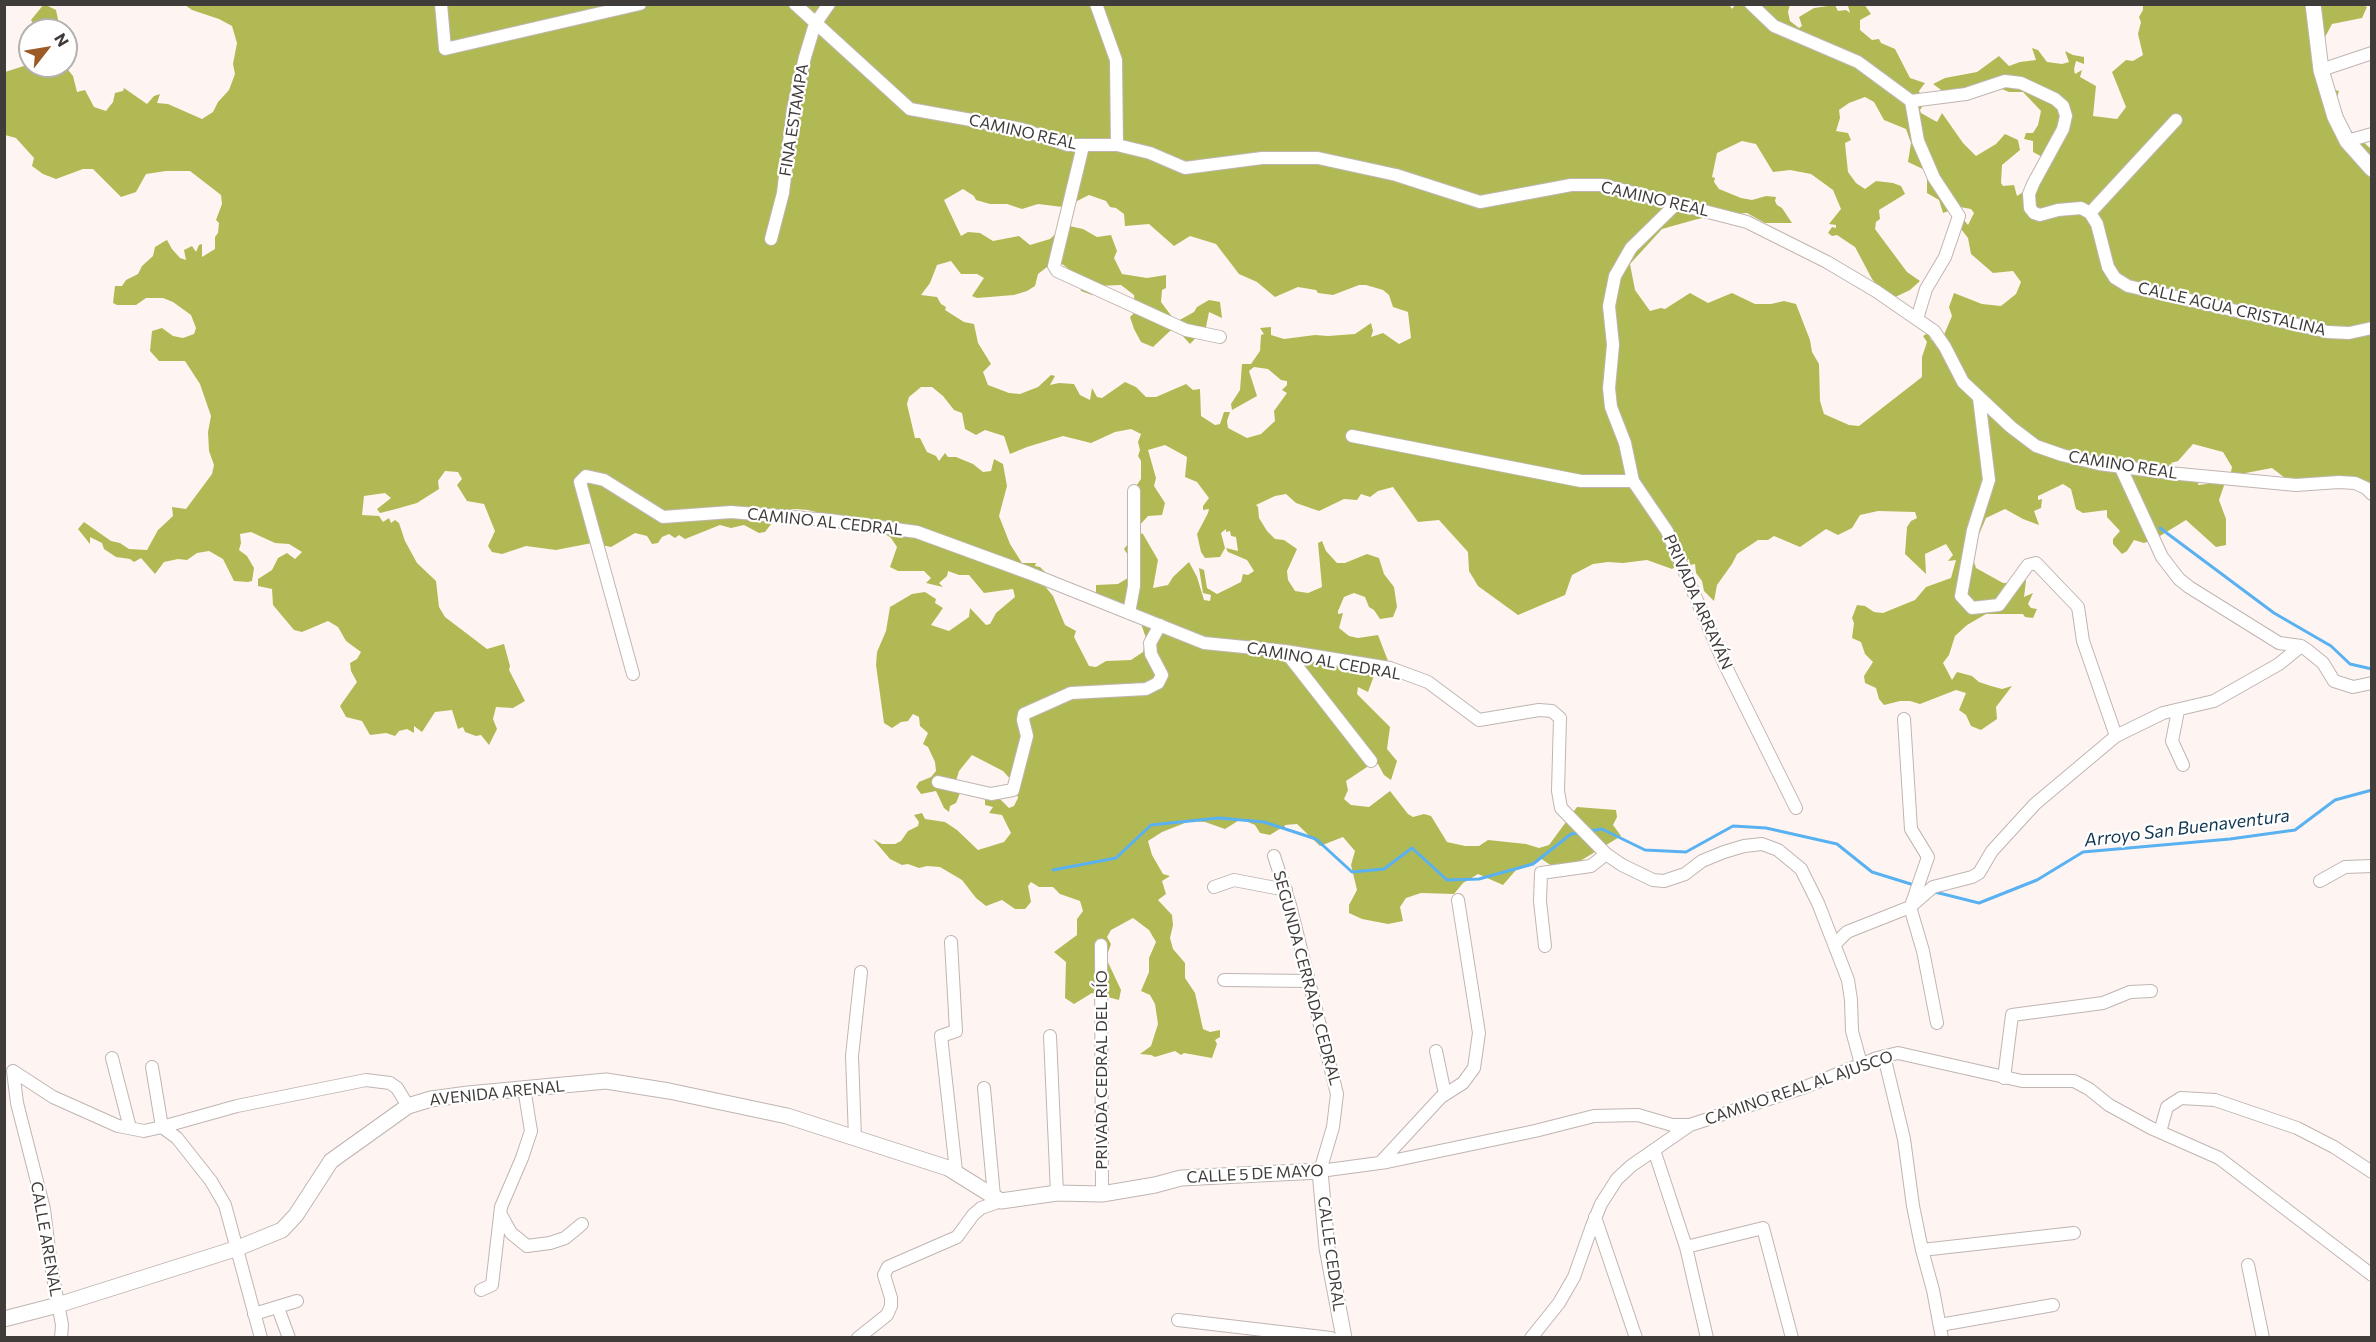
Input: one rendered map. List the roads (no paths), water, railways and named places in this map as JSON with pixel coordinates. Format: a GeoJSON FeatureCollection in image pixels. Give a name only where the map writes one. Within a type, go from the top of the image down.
{"type":"FeatureCollection","features":[{"type":"Feature","properties":{"kind":"street"},"geometry":{"type":"LineString","coordinates":[[441,4],[445,49],[640,4]]}},
{"type":"Feature","properties":{"kind":"street","name":"CAMINO REAL"},"geometry":{"type":"LineString","coordinates":[[795,4],[910,109],[1021,129],[1068,145],[1117,146],[1150,153],[1185,168],[1262,158],[1318,158],[1396,175],[1480,202],[1570,184],[1604,185],[1747,222],[1827,262],[1934,331],[1963,382],[2036,446],[2062,455],[2120,466],[2296,485],[2355,483],[2372,494]]}},
{"type":"Feature","properties":{"kind":"street","name":"FINA ESTAMPA"},"geometry":{"type":"LineString","coordinates":[[771,239],[783,194],[793,109],[815,24],[829,4]]}},
{"type":"Feature","properties":{"kind":"street"},"geometry":{"type":"LineString","coordinates":[[1089,4],[1096,5],[1116,60],[1117,146]]}},
{"type":"Feature","properties":{"kind":"street"},"geometry":{"type":"LineString","coordinates":[[1750,4],[1774,26],[1858,62],[1911,101],[1966,94],[2005,81],[2022,83],[2055,99],[2063,106],[2066,116],[2063,129],[2029,194],[2030,208],[2034,213],[2040,215],[2058,210],[2081,208],[2090,213],[2176,120]]}},
{"type":"Feature","properties":{"kind":"street"},"geometry":{"type":"LineString","coordinates":[[2313,4],[2321,70],[2335,117],[2347,141],[2372,169]]}},
{"type":"Feature","properties":{"kind":"street"},"geometry":{"type":"LineString","coordinates":[[2321,70],[2372,53]]}},
{"type":"Feature","properties":{"kind":"street"},"geometry":{"type":"LineString","coordinates":[[1911,101],[1918,141],[1934,178],[1959,216],[1945,257],[1926,289],[1917,318]]}},
{"type":"Feature","properties":{"kind":"street"},"geometry":{"type":"LineString","coordinates":[[2347,141],[2372,134]]}},
{"type":"Feature","properties":{"kind":"street"},"geometry":{"type":"LineString","coordinates":[[1083,146],[1054,266],[1057,271],[1186,330],[1220,337]]}},
{"type":"Feature","properties":{"kind":"street","name":"PRIVADA ARRAYÁN"},"geometry":{"type":"LineString","coordinates":[[1677,203],[1631,248],[1615,276],[1609,306],[1613,345],[1609,388],[1611,407],[1625,443],[1634,482],[1667,531],[1724,663],[1796,808]]}},
{"type":"Feature","properties":{"kind":"street","name":"CALLE AGUA CRISTALINA"},"geometry":{"type":"LineString","coordinates":[[2090,213],[2097,224],[2108,267],[2115,278],[2128,286],[2328,332],[2349,333],[2372,328]]}},
{"type":"Feature","properties":{"kind":"street"},"geometry":{"type":"LineString","coordinates":[[1979,398],[1989,480],[1972,530],[1961,596],[1972,608],[1999,605],[2028,565],[2036,563],[2078,607],[2083,641],[2116,736]]}},
{"type":"Feature","properties":{"kind":"street"},"geometry":{"type":"LineString","coordinates":[[1352,436],[1581,481],[1634,482]]}},
{"type":"Feature","properties":{"kind":"street"},"geometry":{"type":"LineString","coordinates":[[2120,466],[2162,557],[2179,579],[2279,643],[2301,646],[2323,663],[2334,681],[2353,687],[2372,683]]}},
{"type":"Feature","properties":{"kind":"street","name":"CAMINO AL CEDRAL"},"geometry":{"type":"LineString","coordinates":[[633,674],[580,482],[586,476],[604,480],[663,517],[730,512],[829,520],[917,532],[1029,573],[1204,643],[1285,651],[1389,668],[1418,678],[1445,693],[1479,720],[1539,710],[1552,711],[1560,718],[1558,798],[1561,808],[1606,854],[1622,865],[1653,880],[1664,881],[1685,874],[1702,861],[1744,846],[1762,844],[1778,850],[1801,869],[1818,903],[1848,980],[1851,1000],[1851,1031],[1861,1064]]}},
{"type":"Feature","properties":{"kind":"street"},"geometry":{"type":"LineString","coordinates":[[1129,614],[1134,586],[1134,491]]}},
{"type":"Feature","properties":{"kind":"street"},"geometry":{"type":"LineString","coordinates":[[938,782],[991,794],[1013,790],[1027,736],[1023,720],[1024,714],[1071,693],[1146,689],[1158,683],[1162,675],[1151,654],[1150,643],[1161,625]]}},
{"type":"Feature","properties":{"kind":"street"},"geometry":{"type":"LineString","coordinates":[[1923,887],[1972,877],[1978,873],[1992,851],[2035,804],[2116,736],[2163,713],[2214,701],[2279,664],[2301,646]]}},
{"type":"Feature","properties":{"kind":"street"},"geometry":{"type":"LineString","coordinates":[[1285,651],[1371,761]]}},
{"type":"Feature","properties":{"kind":"street"},"geometry":{"type":"LineString","coordinates":[[2178,711],[2172,741],[2183,765]]}},
{"type":"Feature","properties":{"kind":"street"},"geometry":{"type":"LineString","coordinates":[[1835,944],[1848,932],[1910,907],[1923,887],[1929,857],[1911,829],[1904,719]]}},
{"type":"Feature","properties":{"kind":"street"},"geometry":{"type":"LineString","coordinates":[[1545,946],[1540,901],[1541,873],[1590,866],[1606,854]]}},
{"type":"Feature","properties":{"kind":"street","name":"SEGUNDA CERRADA CEDRAL"},"geometry":{"type":"LineString","coordinates":[[1274,855],[1286,890],[1338,1094],[1334,1127],[1320,1171]]}},
{"type":"Feature","properties":{"kind":"street"},"geometry":{"type":"LineString","coordinates":[[2320,881],[2344,867],[2372,866]]}},
{"type":"Feature","properties":{"kind":"street"},"geometry":{"type":"LineString","coordinates":[[1214,887],[1233,880],[1286,890]]}},
{"type":"Feature","properties":{"kind":"street"},"geometry":{"type":"LineString","coordinates":[[1380,1163],[1445,1094],[1462,1083],[1473,1068],[1479,1033],[1458,900]]}},
{"type":"Feature","properties":{"kind":"street"},"geometry":{"type":"LineString","coordinates":[[1910,907],[1923,951],[1937,1023]]}},
{"type":"Feature","properties":{"kind":"street"},"geometry":{"type":"LineString","coordinates":[[951,942],[956,1030],[941,1036],[956,1171]]}},
{"type":"Feature","properties":{"kind":"street","name":"PRIVADA CEDRAL DEL RÍO"},"geometry":{"type":"LineString","coordinates":[[1101,945],[1102,1194]]}},
{"type":"Feature","properties":{"kind":"street"},"geometry":{"type":"LineString","coordinates":[[855,1138],[852,1056],[861,972]]}},
{"type":"Feature","properties":{"kind":"street"},"geometry":{"type":"LineString","coordinates":[[1224,980],[1310,981]]}},
{"type":"Feature","properties":{"kind":"street"},"geometry":{"type":"LineString","coordinates":[[2004,1077],[2012,1015],[2103,1003],[2130,992],[2151,991]]}},
{"type":"Feature","properties":{"kind":"street"},"geometry":{"type":"LineString","coordinates":[[1050,1036],[1057,1192]]}},
{"type":"Feature","properties":{"kind":"street"},"geometry":{"type":"LineString","coordinates":[[1436,1051],[1445,1094]]}},
{"type":"Feature","properties":{"kind":"street","name":"CAMINO REAL AL AJUSCO"},"geometry":{"type":"LineString","coordinates":[[1531,1338],[1559,1303],[1574,1277],[1596,1217],[1617,1179],[1654,1150],[1690,1125],[1898,1053],[2022,1081],[2074,1081],[2089,1089],[2109,1105],[2160,1132],[2219,1158],[2372,1275]]}},
{"type":"Feature","properties":{"kind":"street"},"geometry":{"type":"LineString","coordinates":[[1884,1056],[1904,1139],[1913,1206],[1941,1331],[2053,1305]]}},
{"type":"Feature","properties":{"kind":"street"},"geometry":{"type":"LineString","coordinates":[[111,1058],[130,1128],[144,1131],[237,1106],[366,1080],[390,1083],[397,1088],[408,1106]]}},
{"type":"Feature","properties":{"kind":"street"},"geometry":{"type":"LineString","coordinates":[[152,1067],[162,1127],[177,1138],[212,1181],[225,1205],[261,1338]]}},
{"type":"Feature","properties":{"kind":"street","name":"CALLE ARENAL"},"geometry":{"type":"LineString","coordinates":[[61,1338],[62,1325],[44,1209],[16,1103],[13,1071],[53,1097],[118,1126],[130,1128]]}},
{"type":"Feature","properties":{"kind":"street","name":"AVENIDA ARENAL"},"geometry":{"type":"LineString","coordinates":[[4,1319],[58,1305],[238,1248],[282,1230],[296,1215],[331,1161],[408,1106],[431,1099],[524,1088],[615,1081],[787,1116],[956,1171],[997,1198]]}},
{"type":"Feature","properties":{"kind":"street"},"geometry":{"type":"LineString","coordinates":[[481,1290],[492,1285],[500,1214],[531,1131],[524,1088]]}},
{"type":"Feature","properties":{"kind":"street"},"geometry":{"type":"LineString","coordinates":[[984,1088],[997,1198]]}},
{"type":"Feature","properties":{"kind":"street"},"geometry":{"type":"LineString","coordinates":[[2160,1132],[2167,1107],[2181,1098],[2215,1100],[2297,1128],[2334,1147],[2372,1172]]}},
{"type":"Feature","properties":{"kind":"street","name":"CALLE 5 DE MAYO"},"geometry":{"type":"LineString","coordinates":[[858,1338],[887,1315],[891,1306],[884,1275],[888,1267],[957,1237],[973,1215],[997,1198],[1057,1192],[1102,1194],[1181,1178],[1320,1171],[1380,1163],[1535,1131],[1594,1116],[1638,1115],[1672,1125],[1690,1125]]}},
{"type":"Feature","properties":{"kind":"street"},"geometry":{"type":"LineString","coordinates":[[1654,1150],[1686,1247],[1707,1338]]}},
{"type":"Feature","properties":{"kind":"street","name":"CALLE CEDRAL"},"geometry":{"type":"LineString","coordinates":[[1320,1171],[1327,1248],[1344,1338]]}},
{"type":"Feature","properties":{"kind":"street"},"geometry":{"type":"LineString","coordinates":[[500,1214],[511,1233],[527,1246],[550,1243],[565,1238],[582,1224]]}},
{"type":"Feature","properties":{"kind":"street"},"geometry":{"type":"LineString","coordinates":[[1596,1217],[1636,1338]]}},
{"type":"Feature","properties":{"kind":"street"},"geometry":{"type":"LineString","coordinates":[[1686,1247],[1763,1228],[1792,1338]]}},
{"type":"Feature","properties":{"kind":"street"},"geometry":{"type":"LineString","coordinates":[[1922,1251],[2074,1233]]}},
{"type":"Feature","properties":{"kind":"street"},"geometry":{"type":"LineString","coordinates":[[2248,1265],[2263,1338]]}},
{"type":"Feature","properties":{"kind":"street"},"geometry":{"type":"LineString","coordinates":[[254,1314],[297,1301]]}},
{"type":"Feature","properties":{"kind":"street"},"geometry":{"type":"LineString","coordinates":[[278,1308],[289,1338]]}},
{"type":"Feature","properties":{"kind":"street"},"geometry":{"type":"LineString","coordinates":[[1178,1320],[1331,1338]]}},
{"type":"Feature","properties":{"kind":"waterway"},"geometry":{"type":"LineString","coordinates":[[2160,528],[2274,613],[2331,646],[2350,664],[2372,669]]}},
{"type":"Feature","properties":{"kind":"waterway","name":"Arroyo San Buenaventura"},"geometry":{"type":"LineString","coordinates":[[1935,892],[1979,903],[2037,880],[2083,852],[2230,839],[2295,830],[2335,800],[2372,790]]}},
{"type":"Feature","properties":{"kind":"waterway","name":"Arroyo San Buenaventura"},"geometry":{"type":"LineString","coordinates":[[1053,870],[1116,858],[1151,825],[1219,818],[1264,822],[1316,839],[1352,872],[1384,869],[1412,848],[1447,880],[1479,879],[1533,864],[1571,834],[1580,833]]}},
{"type":"Feature","properties":{"kind":"waterway","name":"Arroyo San Buenaventura"},"geometry":{"type":"LineString","coordinates":[[1589,831],[1602,829],[1645,850],[1686,852],[1733,826],[1766,828],[1837,844],[1872,872],[1914,885]]}}]}
